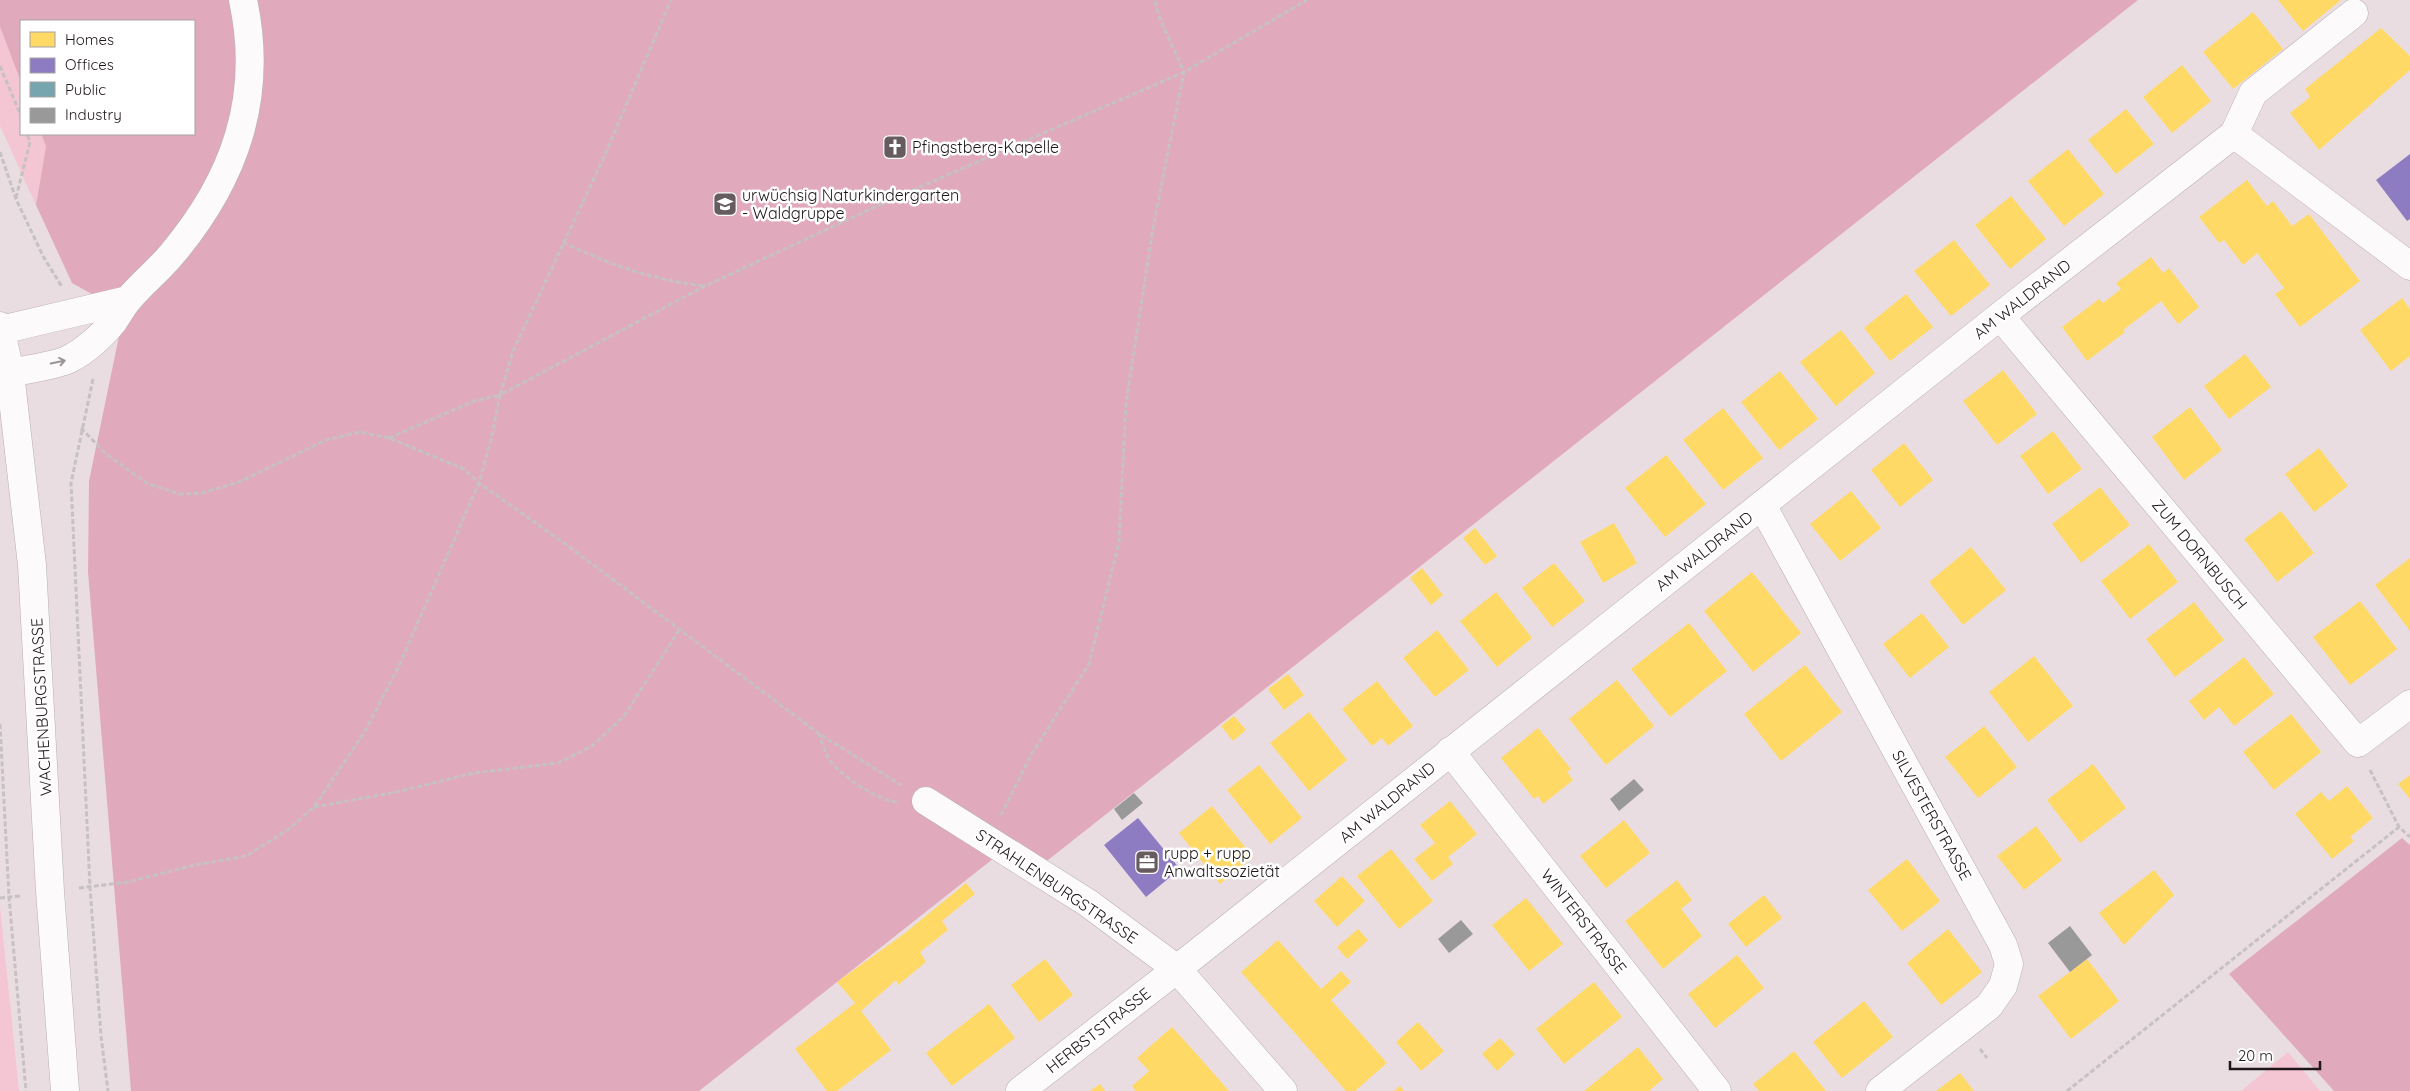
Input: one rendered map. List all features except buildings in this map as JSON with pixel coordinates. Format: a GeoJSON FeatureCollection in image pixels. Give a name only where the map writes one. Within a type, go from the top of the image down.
{"type":"FeatureCollection","features":[{"type":"Feature","properties":{"kind":"street"},"geometry":{"type":"LineString","coordinates":[[10,373],[69,360],[90,344],[112,324],[128,300],[173,253],[211,201],[239,141],[250,82],[248,26],[243,0]]}},
{"type":"Feature","properties":{"kind":"street","name":"AM WALDRAND"},"geometry":{"type":"LineString","coordinates":[[1177,969],[2000,316],[2234,134],[2253,93],[2354,13]]}},
{"type":"Feature","properties":{"kind":"street"},"geometry":{"type":"LineString","coordinates":[[2234,134],[2410,266]]}},
{"type":"Feature","properties":{"kind":"street"},"geometry":{"type":"LineString","coordinates":[[1,328],[74,314],[128,300]]}},
{"type":"Feature","properties":{"kind":"street","name":"ZUM DORNBUSCH"},"geometry":{"type":"LineString","coordinates":[[2000,316],[2358,743]]}},
{"type":"Feature","properties":{"kind":"street","name":"WACHENBURGSTRASSE"},"geometry":{"type":"LineString","coordinates":[[1,328],[10,373],[32,565],[50,883],[65,1091]]}},
{"type":"Feature","properties":{"kind":"street","name":"SILVESTERSTRASSE"},"geometry":{"type":"LineString","coordinates":[[1762,505],[2003,945],[2009,964],[2004,986],[1989,1006],[1880,1091]]}},
{"type":"Feature","properties":{"kind":"street"},"geometry":{"type":"LineString","coordinates":[[2358,743],[2410,704]]}},
{"type":"Feature","properties":{"kind":"street","name":"WINTERSTRASSE"},"geometry":{"type":"LineString","coordinates":[[1450,751],[1717,1091]]}},
{"type":"Feature","properties":{"kind":"street","name":"STRAHLENBURGSTRASSE"},"geometry":{"type":"LineString","coordinates":[[926,800],[1088,903],[1177,969],[1283,1091]]}},
{"type":"Feature","properties":{"kind":"street","name":"HERBSTSTRASSE"},"geometry":{"type":"LineString","coordinates":[[1020,1091],[1177,969]]}},
{"type":"Feature","properties":{"kind":"path"},"geometry":{"type":"LineString","coordinates":[[90,887],[128,882],[195,865],[246,856],[289,829],[314,807],[364,732],[398,668],[479,483],[491,440],[500,395],[513,351],[604,157],[671,0]]}},
{"type":"Feature","properties":{"kind":"path"},"geometry":{"type":"LineString","coordinates":[[988,839],[1032,755],[1089,664],[1119,542],[1126,403],[1154,228],[1184,72],[1158,17],[1155,0]]}},
{"type":"Feature","properties":{"kind":"path"},"geometry":{"type":"LineString","coordinates":[[389,438],[474,401],[500,395],[705,286],[888,201],[1184,72],[1307,0]]}},
{"type":"Feature","properties":{"kind":"path"},"geometry":{"type":"LineString","coordinates":[[0,66],[20,114]]}},
{"type":"Feature","properties":{"kind":"path"},"geometry":{"type":"LineString","coordinates":[[16,199],[30,142],[27,135]]}},
{"type":"Feature","properties":{"kind":"path"},"geometry":{"type":"LineString","coordinates":[[0,152],[16,199],[43,256],[65,292],[74,314]]}},
{"type":"Feature","properties":{"kind":"path"},"geometry":{"type":"LineString","coordinates":[[563,242],[626,270],[671,282],[705,286]]}},
{"type":"Feature","properties":{"kind":"path"},"geometry":{"type":"LineString","coordinates":[[90,344],[98,359],[81,428],[71,483],[90,887],[101,1036],[108,1091]]}},
{"type":"Feature","properties":{"kind":"path"},"geometry":{"type":"LineString","coordinates":[[81,428],[105,453],[148,484],[180,494],[202,493],[239,482],[326,440],[360,432],[389,438],[464,469],[479,483],[680,629],[818,733],[926,800]]}},
{"type":"Feature","properties":{"kind":"path"},"geometry":{"type":"LineString","coordinates":[[314,807],[396,792],[474,772],[558,763],[592,746],[624,716],[680,629]]}},
{"type":"Feature","properties":{"kind":"path"},"geometry":{"type":"LineString","coordinates":[[0,724],[9,898],[26,1091]]}},
{"type":"Feature","properties":{"kind":"path"},"geometry":{"type":"LineString","coordinates":[[818,733],[830,760],[858,785],[890,802],[926,800]]}},
{"type":"Feature","properties":{"kind":"path"},"geometry":{"type":"LineString","coordinates":[[2358,743],[2384,800],[2400,827],[2410,837]]}},
{"type":"Feature","properties":{"kind":"path"},"geometry":{"type":"LineString","coordinates":[[2067,1091],[2400,827]]}},
{"type":"Feature","properties":{"kind":"path"},"geometry":{"type":"LineString","coordinates":[[0,898],[9,898]]}},
{"type":"Feature","properties":{"kind":"shaded area"},"geometry":{"type":"Polygon","coordinates":[[[0,0],[2138,0],[1043,864],[1013,843],[699,1091],[131,1091],[88,572],[89,481],[124,312],[72,283],[36,205],[46,146],[41,135],[195,135],[195,20],[20,20],[20,79],[0,27],[0,0]]]}},
{"type":"Feature","properties":{"kind":"shaded area"},"geometry":{"type":"Polygon","coordinates":[[[0,27],[20,79],[20,135],[41,135],[46,146],[36,205],[0,126],[0,27]]]}},
{"type":"Feature","properties":{"kind":"shaded area"},"geometry":{"type":"Polygon","coordinates":[[[2402,838],[2410,845],[2410,1091],[2334,1091],[2229,974],[2402,838]]]}},
{"type":"Feature","properties":{"kind":"shaded area"},"geometry":{"type":"Polygon","coordinates":[[[0,906],[19,1091],[0,1091],[0,906]]]}},
{"type":"Feature","properties":{"kind":"shaded area"},"geometry":{"type":"Polygon","coordinates":[[[2288,1052],[2320,1091],[2241,1091],[2288,1052]]]}},
{"type":"Feature","properties":{"kind":"place","name":"Pfingstberg-Kapelle"},"geometry":{"type":"Point","coordinates":[895,147]}},
{"type":"Feature","properties":{"kind":"place","name":"urwüchsig Naturkindergarten - Waldgruppe"},"geometry":{"type":"Point","coordinates":[725,204]}},
{"type":"Feature","properties":{"kind":"place","name":"rupp + rupp Anwaltssozietät"},"geometry":{"type":"Point","coordinates":[1147,862]}}]}
